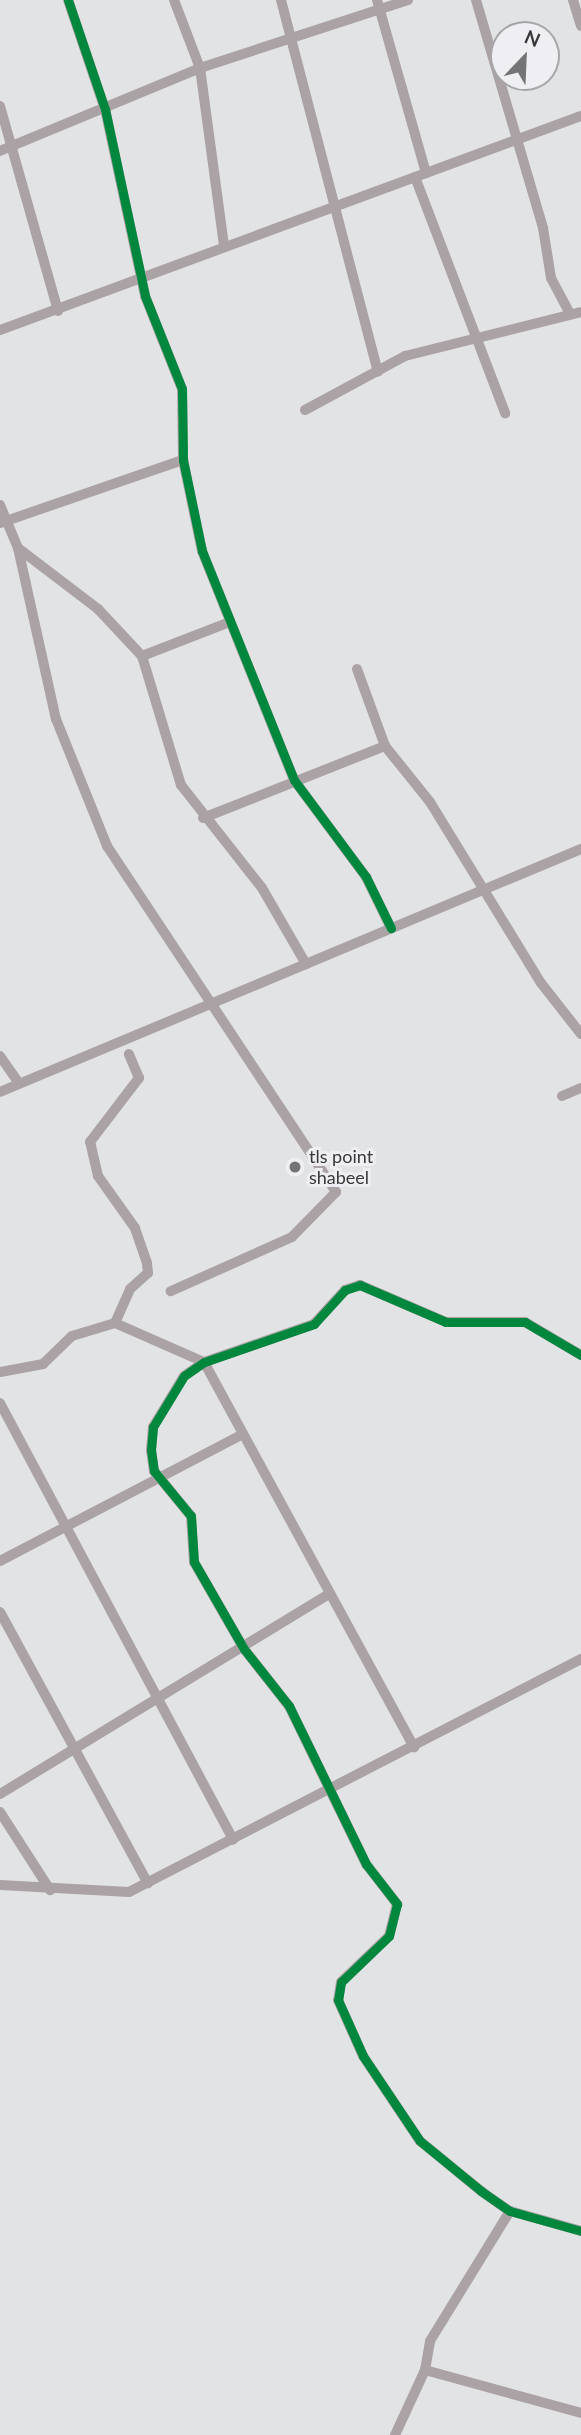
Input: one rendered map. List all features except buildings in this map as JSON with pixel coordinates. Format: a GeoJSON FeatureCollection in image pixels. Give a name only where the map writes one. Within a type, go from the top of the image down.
{"type":"FeatureCollection","features":[{"type":"Feature","properties":{"kind":"street"},"geometry":{"type":"LineString","coordinates":[[68,0],[105,109],[144,279],[182,389],[183,460],[191,474],[195,531],[227,623],[294,780],[366,877],[391,928]]}},
{"type":"Feature","properties":{"kind":"street"},"geometry":{"type":"LineString","coordinates":[[174,0],[200,68],[223,245]]}},
{"type":"Feature","properties":{"kind":"street"},"geometry":{"type":"LineString","coordinates":[[281,0],[378,372]]}},
{"type":"Feature","properties":{"kind":"street"},"geometry":{"type":"LineString","coordinates":[[5,149],[200,68],[293,38],[378,5],[408,0]]}},
{"type":"Feature","properties":{"kind":"street"},"geometry":{"type":"LineString","coordinates":[[305,410],[405,356],[575,312],[551,278],[476,0]]}},
{"type":"Feature","properties":{"kind":"street"},"geometry":{"type":"LineString","coordinates":[[573,0],[581,26]]}},
{"type":"Feature","properties":{"kind":"street"},"geometry":{"type":"LineString","coordinates":[[378,5],[421,175],[474,337],[505,413]]}},
{"type":"Feature","properties":{"kind":"street"},"geometry":{"type":"LineString","coordinates":[[0,106],[5,149],[58,311]]}},
{"type":"Feature","properties":{"kind":"street"},"geometry":{"type":"LineString","coordinates":[[0,330],[144,279],[162,266],[516,142],[581,116]]}},
{"type":"Feature","properties":{"kind":"street"},"geometry":{"type":"LineString","coordinates":[[2,522],[183,460]]}},
{"type":"Feature","properties":{"kind":"street"},"geometry":{"type":"LineString","coordinates":[[0,505],[2,522],[18,548],[56,719],[107,846],[208,1003],[336,1192],[292,1237],[171,1291]]}},
{"type":"Feature","properties":{"kind":"street"},"geometry":{"type":"LineString","coordinates":[[18,548],[98,609],[142,656],[158,696],[168,751],[203,818],[262,888],[306,964]]}},
{"type":"Feature","properties":{"kind":"street"},"geometry":{"type":"LineString","coordinates":[[142,656],[227,623]]}},
{"type":"Feature","properties":{"kind":"street"},"geometry":{"type":"LineString","coordinates":[[357,669],[385,746],[486,888],[541,983],[581,1034]]}},
{"type":"Feature","properties":{"kind":"street"},"geometry":{"type":"LineString","coordinates":[[203,818],[385,746]]}},
{"type":"Feature","properties":{"kind":"street"},"geometry":{"type":"LineString","coordinates":[[0,1092],[208,1003],[580,851]]}},
{"type":"Feature","properties":{"kind":"street"},"geometry":{"type":"LineString","coordinates":[[116,1323],[130,1289],[148,1273],[147,1263],[135,1228],[98,1176],[90,1142],[139,1078],[130,1054]]}},
{"type":"Feature","properties":{"kind":"street"},"geometry":{"type":"LineString","coordinates":[[0,1056],[19,1083]]}},
{"type":"Feature","properties":{"kind":"street"},"geometry":{"type":"LineString","coordinates":[[562,1096],[581,1088]]}},
{"type":"Feature","properties":{"kind":"street"},"geometry":{"type":"LineString","coordinates":[[581,1355],[525,1322],[446,1322],[360,1285],[345,1290],[314,1324],[204,1362],[184,1376],[153,1427],[151,1450],[159,1478],[191,1516],[194,1562],[242,1646],[289,1706],[334,1789],[366,1864],[397,1904],[390,1936],[353,1964],[338,2000],[363,2056],[421,2141],[510,2211],[581,2231]]}},
{"type":"Feature","properties":{"kind":"street"},"geometry":{"type":"LineString","coordinates":[[0,1372],[43,1364],[72,1336],[116,1323],[204,1362],[414,1747]]}},
{"type":"Feature","properties":{"kind":"street"},"geometry":{"type":"LineString","coordinates":[[0,1403],[233,1840]]}},
{"type":"Feature","properties":{"kind":"street"},"geometry":{"type":"LineString","coordinates":[[0,1561],[243,1434]]}},
{"type":"Feature","properties":{"kind":"street"},"geometry":{"type":"LineString","coordinates":[[0,1794],[330,1593]]}},
{"type":"Feature","properties":{"kind":"street"},"geometry":{"type":"LineString","coordinates":[[0,1612],[148,1883]]}},
{"type":"Feature","properties":{"kind":"street"},"geometry":{"type":"LineString","coordinates":[[0,1885],[50,1890],[129,1892],[334,1789],[581,1659]]}},
{"type":"Feature","properties":{"kind":"street"},"geometry":{"type":"LineString","coordinates":[[0,1812],[50,1890]]}},
{"type":"Feature","properties":{"kind":"street"},"geometry":{"type":"LineString","coordinates":[[395,2435],[425,2370],[430,2341],[451,2301],[510,2211]]}},
{"type":"Feature","properties":{"kind":"street"},"geometry":{"type":"LineString","coordinates":[[425,2370],[581,2413]]}},
{"type":"Feature","properties":{"kind":"cycle path"},"geometry":{"type":"LineString","coordinates":[[68,0],[105,109],[145,296],[182,389],[183,460],[202,551],[294,780],[366,877],[391,928]]}},
{"type":"Feature","properties":{"kind":"cycle path"},"geometry":{"type":"LineString","coordinates":[[581,1355],[525,1322],[446,1322],[360,1285],[345,1290],[314,1324],[204,1362],[184,1376],[153,1427],[151,1450],[154,1471],[191,1516],[194,1562],[244,1649],[289,1706],[366,1864],[397,1904],[389,1936],[341,1982],[338,2000],[363,2056],[420,2141],[481,2191],[510,2211],[581,2231]]}},
{"type":"Feature","properties":{"kind":"place","name":"tls point shabeel"},"geometry":{"type":"Point","coordinates":[295,1167]}}]}
